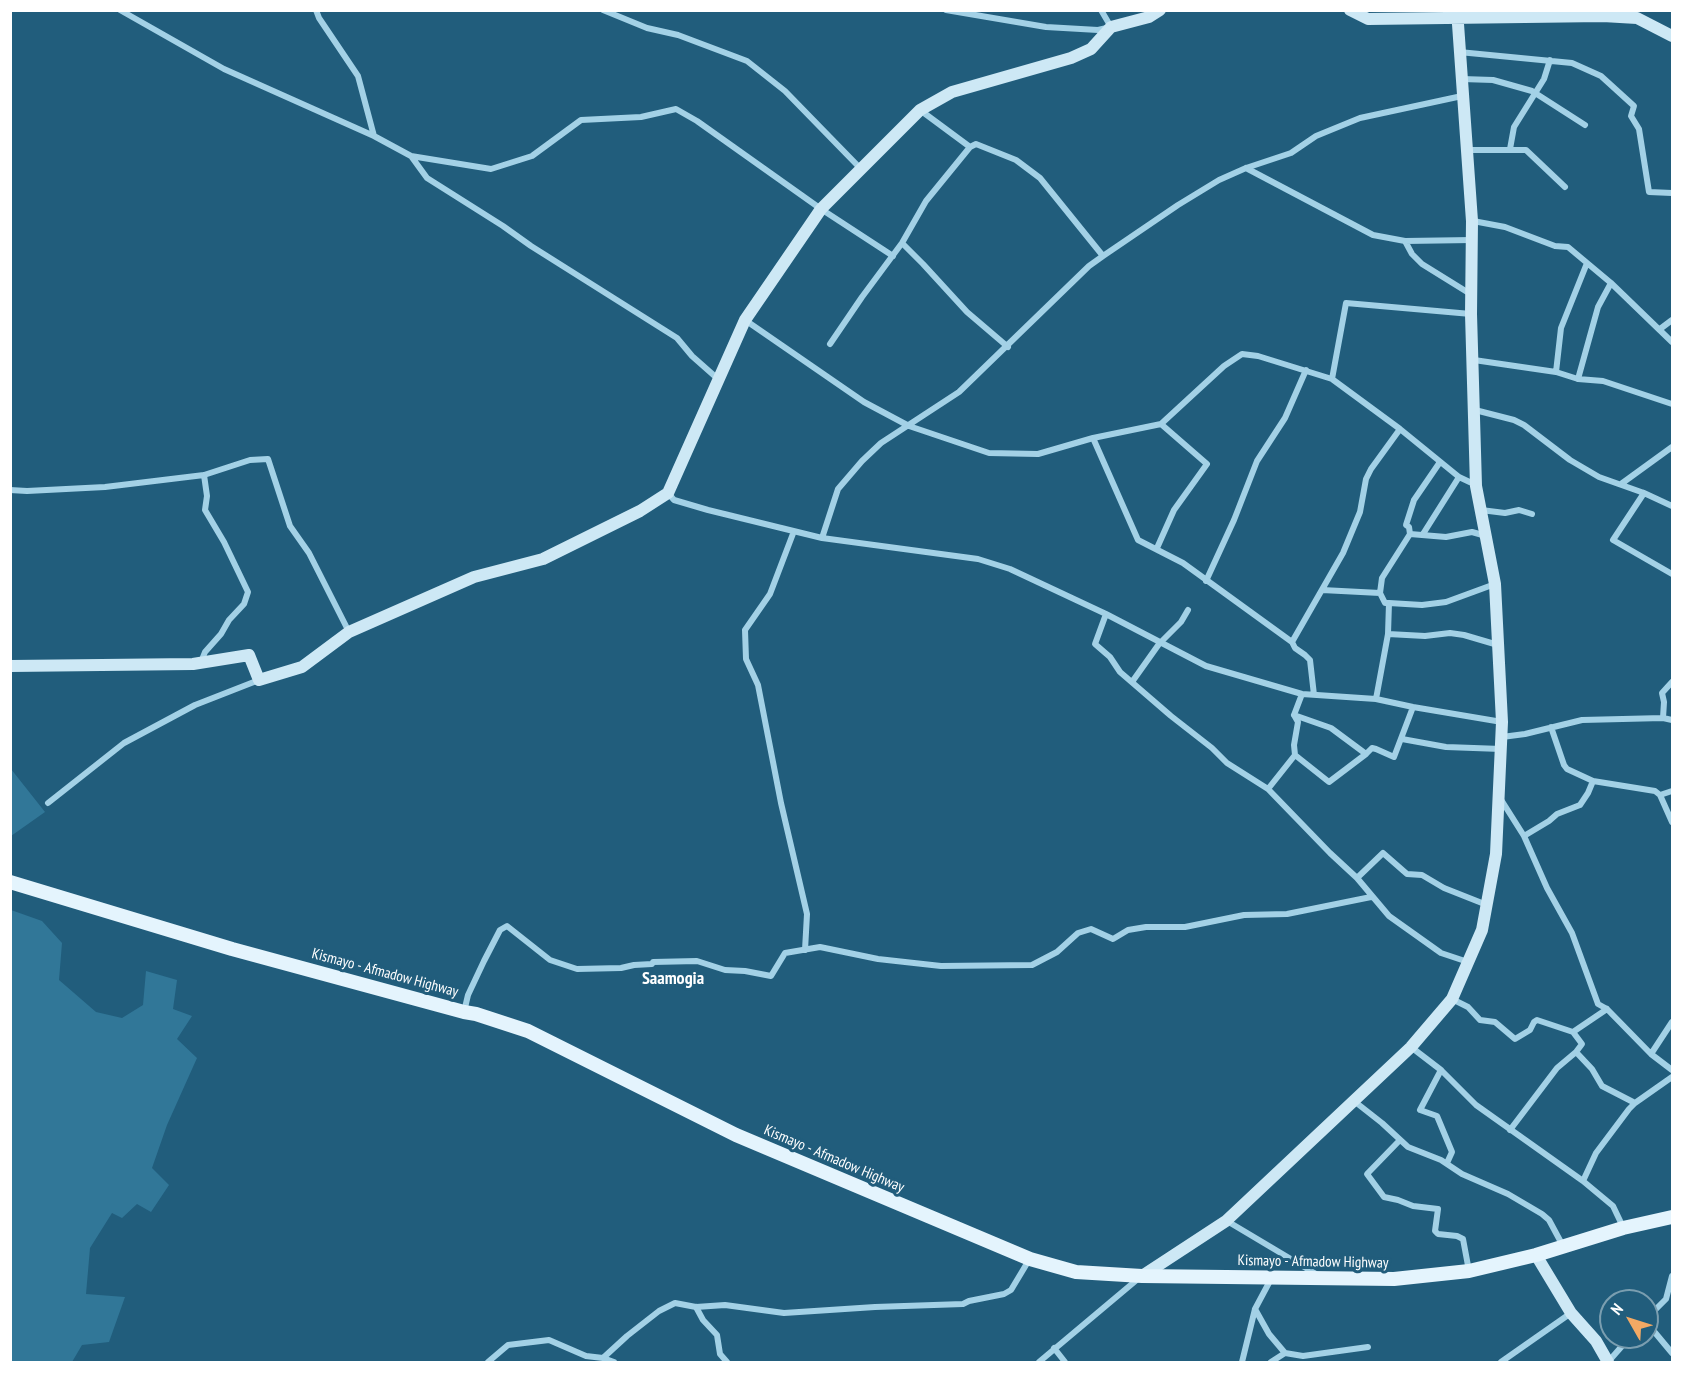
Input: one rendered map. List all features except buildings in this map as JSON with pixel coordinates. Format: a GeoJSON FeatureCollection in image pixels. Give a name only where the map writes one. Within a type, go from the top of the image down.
{"type":"FeatureCollection","features":[{"type":"Feature","properties":{"kind":"main road","name":"Kismayo - Afmadow Highway"},"geometry":{"type":"LineString","coordinates":[[10,882],[232,949],[476,1014],[528,1031],[736,1135],[1029,1260],[1076,1272],[1142,1276],[1394,1279],[1469,1271],[1536,1255],[1623,1228],[1672,1217]]}},
{"type":"Feature","properties":{"kind":"street"},"geometry":{"type":"LineString","coordinates":[[120,10],[224,69],[374,136],[411,156],[491,169],[532,156],[581,120],[641,117],[676,109],[697,121],[821,209],[893,256]]}},
{"type":"Feature","properties":{"kind":"street"},"geometry":{"type":"LineString","coordinates":[[316,10],[358,76],[374,136]]}},
{"type":"Feature","properties":{"kind":"street"},"geometry":{"type":"LineString","coordinates":[[603,10],[647,28],[678,35],[747,61],[785,91],[861,169]]}},
{"type":"Feature","properties":{"kind":"street"},"geometry":{"type":"LineString","coordinates":[[946,10],[1047,27],[1098,30],[1149,17],[1160,10]]}},
{"type":"Feature","properties":{"kind":"street"},"geometry":{"type":"LineString","coordinates":[[1101,10],[1111,27]]}},
{"type":"Feature","properties":{"kind":"street"},"geometry":{"type":"LineString","coordinates":[[1350,10],[1368,19],[1457,14],[1603,16],[1638,14],[1672,36]]}},
{"type":"Feature","properties":{"kind":"street"},"geometry":{"type":"LineString","coordinates":[[1039,1362],[1142,1276],[1226,1221],[1411,1047],[1452,999],[1482,930],[1496,854],[1502,722],[1495,584],[1476,486],[1471,314],[1472,221],[1457,14]]}},
{"type":"Feature","properties":{"kind":"street"},"geometry":{"type":"LineString","coordinates":[[48,803],[124,743],[195,705],[259,680],[302,667],[348,632],[474,577],[543,560],[640,511],[668,493],[745,320],[821,209],[920,110],[952,92],[1071,58],[1091,49],[1111,27]]}},
{"type":"Feature","properties":{"kind":"street"},"geometry":{"type":"LineString","coordinates":[[1459,52],[1572,63],[1593,72],[1633,104],[1631,117],[1639,129],[1647,189],[1649,192],[1672,193]]}},
{"type":"Feature","properties":{"kind":"street"},"geometry":{"type":"LineString","coordinates":[[1510,149],[1514,126],[1536,93],[1550,60]]}},
{"type":"Feature","properties":{"kind":"street"},"geometry":{"type":"LineString","coordinates":[[1461,79],[1493,80],[1536,93],[1586,125]]}},
{"type":"Feature","properties":{"kind":"street"},"geometry":{"type":"LineString","coordinates":[[822,538],[838,489],[881,443],[959,392],[1102,256],[1219,180],[1291,153],[1316,136],[1360,118],[1462,96]]}},
{"type":"Feature","properties":{"kind":"street"},"geometry":{"type":"LineString","coordinates":[[920,110],[970,147]]}},
{"type":"Feature","properties":{"kind":"street"},"geometry":{"type":"LineString","coordinates":[[830,344],[902,243],[926,201],[970,147],[976,144],[1016,160],[1040,178],[1102,256]]}},
{"type":"Feature","properties":{"kind":"street"},"geometry":{"type":"LineString","coordinates":[[1467,150],[1529,151],[1565,187]]}},
{"type":"Feature","properties":{"kind":"street"},"geometry":{"type":"LineString","coordinates":[[411,156],[427,178],[677,338],[692,356],[718,379]]}},
{"type":"Feature","properties":{"kind":"street"},"geometry":{"type":"LineString","coordinates":[[1246,168],[1373,235],[1405,241],[1472,240]]}},
{"type":"Feature","properties":{"kind":"street"},"geometry":{"type":"LineString","coordinates":[[1472,221],[1505,227],[1555,246],[1568,247],[1611,283],[1672,342]]}},
{"type":"Feature","properties":{"kind":"street"},"geometry":{"type":"LineString","coordinates":[[1405,241],[1412,254],[1422,264],[1472,295]]}},
{"type":"Feature","properties":{"kind":"street"},"geometry":{"type":"LineString","coordinates":[[902,243],[967,312],[1008,347]]}},
{"type":"Feature","properties":{"kind":"street"},"geometry":{"type":"LineString","coordinates":[[1556,372],[1561,328],[1587,263]]}},
{"type":"Feature","properties":{"kind":"street"},"geometry":{"type":"LineString","coordinates":[[1578,379],[1598,307],[1611,283]]}},
{"type":"Feature","properties":{"kind":"street"},"geometry":{"type":"LineString","coordinates":[[1332,379],[1346,303],[1471,314]]}},
{"type":"Feature","properties":{"kind":"street"},"geometry":{"type":"LineString","coordinates":[[745,320],[864,402],[909,426],[989,453],[1038,454],[1093,438],[1161,424],[1224,366],[1242,354],[1258,356],[1332,379],[1400,429],[1459,477],[1476,486]]}},
{"type":"Feature","properties":{"kind":"street"},"geometry":{"type":"LineString","coordinates":[[1660,329],[1672,320]]}},
{"type":"Feature","properties":{"kind":"street"},"geometry":{"type":"LineString","coordinates":[[1474,360],[1556,372],[1578,379],[1603,381],[1672,404]]}},
{"type":"Feature","properties":{"kind":"street"},"geometry":{"type":"LineString","coordinates":[[1206,581],[1234,520],[1257,461],[1285,418],[1306,370]]}},
{"type":"Feature","properties":{"kind":"street"},"geometry":{"type":"LineString","coordinates":[[1475,410],[1524,424],[1580,466],[1604,479],[1672,506]]}},
{"type":"Feature","properties":{"kind":"street"},"geometry":{"type":"LineString","coordinates":[[1157,548],[1174,510],[1207,464],[1161,424]]}},
{"type":"Feature","properties":{"kind":"street"},"geometry":{"type":"LineString","coordinates":[[1292,642],[1343,553],[1360,512],[1366,479],[1400,429]]}},
{"type":"Feature","properties":{"kind":"street"},"geometry":{"type":"LineString","coordinates":[[1093,438],[1138,540],[1183,563],[1292,642],[1295,648],[1310,660],[1314,695]]}},
{"type":"Feature","properties":{"kind":"street"},"geometry":{"type":"LineString","coordinates":[[1621,484],[1672,447]]}},
{"type":"Feature","properties":{"kind":"street"},"geometry":{"type":"LineString","coordinates":[[10,490],[105,487],[204,475],[250,460],[268,459],[290,526],[309,553],[348,632]]}},
{"type":"Feature","properties":{"kind":"street"},"geometry":{"type":"LineString","coordinates":[[1440,462],[1414,500],[1406,525],[1409,527],[1410,534],[1382,578],[1380,593],[1385,603],[1422,605],[1446,602],[1495,584]]}},
{"type":"Feature","properties":{"kind":"street"},"geometry":{"type":"LineString","coordinates":[[201,663],[205,652],[244,604],[248,592],[224,542],[205,510],[207,496],[204,475]]}},
{"type":"Feature","properties":{"kind":"street"},"geometry":{"type":"LineString","coordinates":[[1423,534],[1459,477]]}},
{"type":"Feature","properties":{"kind":"street"},"geometry":{"type":"LineString","coordinates":[[668,493],[674,500],[708,510],[822,538],[978,559],[1010,569],[1106,614],[1159,644],[1206,666],[1302,694],[1376,699],[1502,722]]}},
{"type":"Feature","properties":{"kind":"street"},"geometry":{"type":"LineString","coordinates":[[1644,493],[1613,540],[1672,574]]}},
{"type":"Feature","properties":{"kind":"street"},"geometry":{"type":"LineString","coordinates":[[1480,510],[1505,513],[1519,510],[1532,514]]}},
{"type":"Feature","properties":{"kind":"street"},"geometry":{"type":"LineString","coordinates":[[794,531],[770,594],[745,630],[746,658],[758,685],[781,803],[807,914],[805,950]]}},
{"type":"Feature","properties":{"kind":"street"},"geometry":{"type":"LineString","coordinates":[[1410,534],[1446,537],[1472,532],[1486,536]]}},
{"type":"Feature","properties":{"kind":"street"},"geometry":{"type":"LineString","coordinates":[[1322,590],[1380,593]]}},
{"type":"Feature","properties":{"kind":"street"},"geometry":{"type":"LineString","coordinates":[[1376,699],[1388,634],[1389,603]]}},
{"type":"Feature","properties":{"kind":"street"},"geometry":{"type":"LineString","coordinates":[[1132,682],[1159,644],[1181,622],[1188,610]]}},
{"type":"Feature","properties":{"kind":"street"},"geometry":{"type":"LineString","coordinates":[[1106,614],[1095,644],[1110,657],[1120,672],[1227,763],[1268,789],[1306,830],[1357,878],[1389,916],[1441,953],[1469,962]]}},
{"type":"Feature","properties":{"kind":"street"},"geometry":{"type":"LineString","coordinates":[[1388,634],[1425,636],[1464,634],[1498,645]]}},
{"type":"Feature","properties":{"kind":"street"},"geometry":{"type":"LineString","coordinates":[[10,666],[201,663],[249,655],[259,680]]}},
{"type":"Feature","properties":{"kind":"street"},"geometry":{"type":"LineString","coordinates":[[1663,718],[1662,693],[1672,681]]}},
{"type":"Feature","properties":{"kind":"street"},"geometry":{"type":"LineString","coordinates":[[1294,715],[1302,694]]}},
{"type":"Feature","properties":{"kind":"street"},"geometry":{"type":"LineString","coordinates":[[1294,755],[1329,782],[1372,748],[1394,757],[1413,707]]}},
{"type":"Feature","properties":{"kind":"street"},"geometry":{"type":"LineString","coordinates":[[1268,789],[1294,755],[1298,722],[1294,715]]}},
{"type":"Feature","properties":{"kind":"street"},"geometry":{"type":"LineString","coordinates":[[1294,715],[1331,728],[1366,754]]}},
{"type":"Feature","properties":{"kind":"street"},"geometry":{"type":"LineString","coordinates":[[1402,739],[1446,747],[1501,743],[1524,734],[1582,720],[1663,718],[1672,720]]}},
{"type":"Feature","properties":{"kind":"street"},"geometry":{"type":"LineString","coordinates":[[1551,727],[1564,765],[1593,781],[1649,789],[1660,795],[1672,822]]}},
{"type":"Feature","properties":{"kind":"street"},"geometry":{"type":"LineString","coordinates":[[1524,836],[1557,814],[1580,805],[1593,781]]}},
{"type":"Feature","properties":{"kind":"street"},"geometry":{"type":"LineString","coordinates":[[1660,795],[1672,791]]}},
{"type":"Feature","properties":{"kind":"street"},"geometry":{"type":"LineString","coordinates":[[1499,798],[1524,836],[1547,888],[1575,939],[1598,1004],[1606,1009],[1651,1054],[1672,1070]]}},
{"type":"Feature","properties":{"kind":"street"},"geometry":{"type":"LineString","coordinates":[[1357,878],[1383,853],[1407,874],[1422,875],[1444,888],[1488,905]]}},
{"type":"Feature","properties":{"kind":"street"},"geometry":{"type":"LineString","coordinates":[[464,1012],[468,995],[484,961],[501,930],[507,926],[550,960],[577,969],[621,968],[653,962],[697,961],[725,970],[771,976],[785,953],[820,947],[878,958],[941,966],[1032,965],[1057,952],[1078,933],[1091,929],[1113,939],[1128,930],[1146,927],[1185,927],[1244,915],[1287,914],[1371,897]]}},
{"type":"Feature","properties":{"kind":"street"},"geometry":{"type":"LineString","coordinates":[[1452,999],[1468,1007],[1480,1020],[1495,1022],[1515,1039],[1530,1030],[1537,1020],[1573,1032],[1581,1044],[1576,1052],[1557,1068],[1510,1130]]}},
{"type":"Feature","properties":{"kind":"street"},"geometry":{"type":"LineString","coordinates":[[1573,1032],[1606,1009]]}},
{"type":"Feature","properties":{"kind":"street"},"geometry":{"type":"LineString","coordinates":[[1651,1054],[1672,1022]]}},
{"type":"Feature","properties":{"kind":"street"},"geometry":{"type":"LineString","coordinates":[[1411,1047],[1442,1070],[1471,1101],[1583,1180],[1613,1206],[1623,1228]]}},
{"type":"Feature","properties":{"kind":"street"},"geometry":{"type":"LineString","coordinates":[[1576,1052],[1592,1069],[1602,1086],[1635,1103]]}},
{"type":"Feature","properties":{"kind":"street"},"geometry":{"type":"LineString","coordinates":[[1442,1070],[1420,1110],[1437,1116],[1452,1152],[1447,1163]]}},
{"type":"Feature","properties":{"kind":"street"},"geometry":{"type":"LineString","coordinates":[[1583,1180],[1596,1153],[1635,1103],[1672,1077]]}},
{"type":"Feature","properties":{"kind":"street"},"geometry":{"type":"LineString","coordinates":[[1354,1101],[1382,1123],[1399,1141],[1419,1153],[1447,1163],[1462,1174],[1508,1194],[1542,1214],[1549,1220],[1564,1247]]}},
{"type":"Feature","properties":{"kind":"street"},"geometry":{"type":"LineString","coordinates":[[1399,1141],[1367,1173],[1384,1197],[1413,1206],[1438,1209],[1435,1231],[1438,1234],[1463,1239],[1469,1271]]}},
{"type":"Feature","properties":{"kind":"street"},"geometry":{"type":"LineString","coordinates":[[1226,1221],[1322,1278]]}},
{"type":"Feature","properties":{"kind":"street"},"geometry":{"type":"LineString","coordinates":[[1536,1255],[1571,1313],[1596,1341],[1608,1362],[1619,1349]]}},
{"type":"Feature","properties":{"kind":"street"},"geometry":{"type":"LineString","coordinates":[[603,1358],[659,1311],[675,1303],[696,1307],[725,1305],[784,1313],[963,1304],[1004,1294],[1011,1290],[1029,1260]]}},
{"type":"Feature","properties":{"kind":"street"},"geometry":{"type":"LineString","coordinates":[[1659,1306],[1671,1289],[1672,1276]]}},
{"type":"Feature","properties":{"kind":"street"},"geometry":{"type":"LineString","coordinates":[[1242,1362],[1255,1309],[1272,1278]]}},
{"type":"Feature","properties":{"kind":"street"},"geometry":{"type":"LineString","coordinates":[[696,1307],[703,1320],[717,1335],[720,1354],[727,1362]]}},
{"type":"Feature","properties":{"kind":"street"},"geometry":{"type":"LineString","coordinates":[[1255,1309],[1269,1334],[1285,1353],[1303,1356],[1368,1347]]}},
{"type":"Feature","properties":{"kind":"street"},"geometry":{"type":"LineString","coordinates":[[1501,1362],[1571,1313]]}},
{"type":"Feature","properties":{"kind":"street"},"geometry":{"type":"LineString","coordinates":[[1659,1337],[1672,1353]]}},
{"type":"Feature","properties":{"kind":"street"},"geometry":{"type":"LineString","coordinates":[[488,1362],[508,1345],[549,1340],[586,1356],[614,1362]]}},
{"type":"Feature","properties":{"kind":"street"},"geometry":{"type":"LineString","coordinates":[[1054,1348],[1065,1362]]}},
{"type":"Feature","properties":{"kind":"street"},"geometry":{"type":"LineString","coordinates":[[1271,1362],[1285,1353]]}},
{"type":"Feature","properties":{"kind":"shaded area"},"geometry":{"type":"Polygon","coordinates":[[[11,769],[45,812],[10,836],[11,769]]]}},
{"type":"Feature","properties":{"kind":"shaded area"},"geometry":{"type":"Polygon","coordinates":[[[11,910],[42,921],[62,943],[59,980],[96,1012],[122,1018],[143,1005],[146,971],[177,980],[173,1009],[192,1016],[177,1039],[197,1058],[167,1125],[152,1168],[169,1185],[151,1212],[137,1204],[122,1218],[112,1213],[90,1248],[86,1294],[125,1297],[109,1342],[82,1345],[72,1362],[11,1362],[11,910]]]}},
{"type":"Feature","properties":{"kind":"district","name":"Saamogia"},"geometry":{"type":"Point","coordinates":[673,979]}}]}
